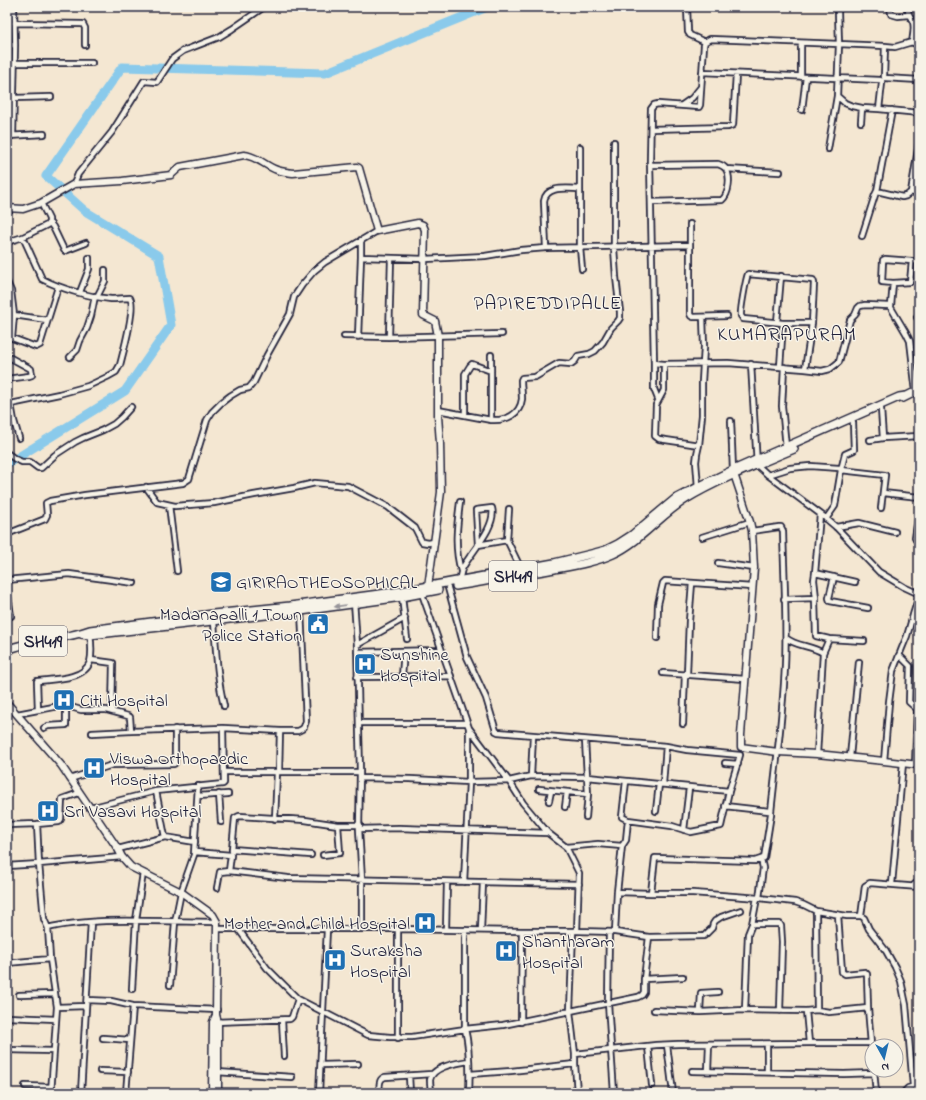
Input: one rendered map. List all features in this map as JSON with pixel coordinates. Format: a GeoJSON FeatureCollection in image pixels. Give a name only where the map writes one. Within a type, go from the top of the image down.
{"type":"FeatureCollection","features":[{"type":"Feature","properties":{"kind":"main road"},"geometry":{"type":"LineString","coordinates":[[7,208],[23,209],[43,201],[74,184],[122,181],[171,175],[180,167],[244,154],[252,156],[276,170],[284,172],[293,173],[357,167],[360,169],[377,231],[418,223],[423,225],[425,230],[423,316],[435,321],[438,336],[438,410],[440,443],[440,492],[434,542],[423,589]]}},
{"type":"Feature","properties":{"kind":"main road","name":"SH419"},"geometry":{"type":"LineString","coordinates":[[354,600],[402,597],[423,589],[448,588],[601,559],[624,548],[636,540],[687,499],[734,473],[786,447],[899,397],[918,391]]}},
{"type":"Feature","properties":{"kind":"main road","name":"SH419"},"geometry":{"type":"LineString","coordinates":[[757,462],[853,422],[900,401],[906,396]]}},
{"type":"Feature","properties":{"kind":"main road"},"geometry":{"type":"LineString","coordinates":[[734,473],[752,531],[754,568],[741,747],[778,752],[850,757],[917,765]]}},
{"type":"Feature","properties":{"kind":"main road","name":"SH419"},"geometry":{"type":"LineString","coordinates":[[7,650],[20,645],[80,633],[214,621],[423,589],[595,554],[618,544],[632,535],[675,500],[698,487],[734,473]]}},
{"type":"Feature","properties":{"kind":"main road","name":"SH419"},"geometry":{"type":"LineString","coordinates":[[90,632],[213,614],[301,608]]}},
{"type":"Feature","properties":{"kind":"main road"},"geometry":{"type":"LineString","coordinates":[[7,703],[61,765],[131,867],[181,892],[213,915],[217,926],[216,1017],[218,1093]]}},
{"type":"Feature","properties":{"kind":"main road"},"geometry":{"type":"LineString","coordinates":[[212,1093],[216,1017]]}},
{"type":"Feature","properties":{"kind":"street"},"geometry":{"type":"LineString","coordinates":[[13,136],[15,63],[14,7]]}},
{"type":"Feature","properties":{"kind":"street"},"geometry":{"type":"LineString","coordinates":[[74,184],[78,174],[112,132],[144,81],[157,82],[172,59],[183,51],[219,37],[264,7]]}},
{"type":"Feature","properties":{"kind":"street"},"geometry":{"type":"LineString","coordinates":[[687,7],[688,32],[690,35],[705,42]]}},
{"type":"Feature","properties":{"kind":"street"},"geometry":{"type":"LineString","coordinates":[[828,149],[837,96],[839,44],[838,12],[840,7]]}},
{"type":"Feature","properties":{"kind":"street"},"geometry":{"type":"LineString","coordinates":[[890,7],[891,14],[898,16],[908,14]]}},
{"type":"Feature","properties":{"kind":"street"},"geometry":{"type":"LineString","coordinates":[[908,7],[908,14],[913,22],[912,42]]}},
{"type":"Feature","properties":{"kind":"street"},"geometry":{"type":"LineString","coordinates":[[14,23],[83,24],[85,28],[84,45]]}},
{"type":"Feature","properties":{"kind":"street"},"geometry":{"type":"LineString","coordinates":[[658,399],[654,388],[653,362],[650,165],[651,109],[658,104],[700,106],[704,45],[705,42],[710,39],[897,47],[912,42],[919,46]]}},
{"type":"Feature","properties":{"kind":"street"},"geometry":{"type":"LineString","coordinates":[[801,43],[804,77],[802,110]]}},
{"type":"Feature","properties":{"kind":"street"},"geometry":{"type":"LineString","coordinates":[[7,45],[15,45]]}},
{"type":"Feature","properties":{"kind":"street"},"geometry":{"type":"LineString","coordinates":[[885,46],[884,77],[919,80]]}},
{"type":"Feature","properties":{"kind":"street"},"geometry":{"type":"LineString","coordinates":[[15,63],[92,63]]}},
{"type":"Feature","properties":{"kind":"street"},"geometry":{"type":"LineString","coordinates":[[702,72],[882,80],[879,108]]}},
{"type":"Feature","properties":{"kind":"street"},"geometry":{"type":"LineString","coordinates":[[651,129],[732,126],[736,74]]}},
{"type":"Feature","properties":{"kind":"street"},"geometry":{"type":"LineString","coordinates":[[681,106],[692,98],[702,86]]}},
{"type":"Feature","properties":{"kind":"street"},"geometry":{"type":"LineString","coordinates":[[837,96],[845,103],[862,108],[879,108],[919,113]]}},
{"type":"Feature","properties":{"kind":"street"},"geometry":{"type":"LineString","coordinates":[[14,98],[51,97]]}},
{"type":"Feature","properties":{"kind":"street"},"geometry":{"type":"LineString","coordinates":[[860,122],[862,108]]}},
{"type":"Feature","properties":{"kind":"street"},"geometry":{"type":"LineString","coordinates":[[862,236],[877,192],[892,110]]}},
{"type":"Feature","properties":{"kind":"street"},"geometry":{"type":"LineString","coordinates":[[7,136],[44,134]]}},
{"type":"Feature","properties":{"kind":"street"},"geometry":{"type":"LineString","coordinates":[[438,410],[497,421],[506,419],[513,415],[522,399],[522,378],[535,377],[559,362],[568,364],[573,363],[578,356],[592,353],[603,342],[611,328],[620,318],[614,248],[614,142]]}},
{"type":"Feature","properties":{"kind":"street"},"geometry":{"type":"LineString","coordinates":[[877,192],[879,191],[902,197],[911,192],[919,143]]}},
{"type":"Feature","properties":{"kind":"street"},"geometry":{"type":"LineString","coordinates":[[580,146],[580,248],[582,269]]}},
{"type":"Feature","properties":{"kind":"street"},"geometry":{"type":"LineString","coordinates":[[650,165],[718,164],[726,169],[729,184],[725,198],[722,200],[651,202]]}},
{"type":"Feature","properties":{"kind":"street"},"geometry":{"type":"LineString","coordinates":[[726,169],[780,172]]}},
{"type":"Feature","properties":{"kind":"street"},"geometry":{"type":"LineString","coordinates":[[546,248],[545,196],[550,190],[580,189]]}},
{"type":"Feature","properties":{"kind":"street"},"geometry":{"type":"LineString","coordinates":[[911,192],[919,194]]}},
{"type":"Feature","properties":{"kind":"street"},"geometry":{"type":"LineString","coordinates":[[43,201],[49,222],[54,227],[65,251],[86,243]]}},
{"type":"Feature","properties":{"kind":"street"},"geometry":{"type":"LineString","coordinates":[[7,242],[23,237],[47,225],[49,222]]}},
{"type":"Feature","properties":{"kind":"street"},"geometry":{"type":"LineString","coordinates":[[690,224],[690,314],[693,317],[727,316]]}},
{"type":"Feature","properties":{"kind":"street"},"geometry":{"type":"LineString","coordinates":[[7,534],[45,519],[47,516],[46,503],[50,501],[85,495],[183,483],[189,479],[207,420],[212,412],[221,403],[240,390],[249,388],[254,382],[290,314],[294,297],[302,285],[314,271],[325,262],[377,231]]}},
{"type":"Feature","properties":{"kind":"street"},"geometry":{"type":"LineString","coordinates":[[19,438],[9,404],[59,394],[88,386],[116,372],[120,365],[126,343],[132,313],[132,301],[130,298],[111,299],[96,296],[58,286],[43,280],[40,277],[23,237]]}},
{"type":"Feature","properties":{"kind":"street"},"geometry":{"type":"LineString","coordinates":[[358,336],[361,240]]}},
{"type":"Feature","properties":{"kind":"street"},"geometry":{"type":"LineString","coordinates":[[361,257],[425,259],[485,256],[521,250],[546,248],[614,248],[690,245]]}},
{"type":"Feature","properties":{"kind":"street"},"geometry":{"type":"LineString","coordinates":[[80,292],[89,269],[89,258]]}},
{"type":"Feature","properties":{"kind":"street"},"geometry":{"type":"LineString","coordinates":[[389,337],[391,258]]}},
{"type":"Feature","properties":{"kind":"street"},"geometry":{"type":"LineString","coordinates":[[912,261],[910,282],[893,283],[882,281],[884,260],[919,261]]}},
{"type":"Feature","properties":{"kind":"street"},"geometry":{"type":"LineString","coordinates":[[70,357],[77,350],[87,328],[96,296],[105,281],[105,270]]}},
{"type":"Feature","properties":{"kind":"street"},"geometry":{"type":"LineString","coordinates":[[805,369],[812,323],[813,280],[748,274],[741,311],[741,316],[743,319],[783,323],[812,323]]}},
{"type":"Feature","properties":{"kind":"street"},"geometry":{"type":"LineString","coordinates":[[777,322],[780,276]]}},
{"type":"Feature","properties":{"kind":"street"},"geometry":{"type":"LineString","coordinates":[[7,282],[11,291],[14,315],[12,338],[36,347],[40,345],[58,286]]}},
{"type":"Feature","properties":{"kind":"street"},"geometry":{"type":"LineString","coordinates":[[893,283],[891,306],[910,341],[918,391]]}},
{"type":"Feature","properties":{"kind":"street"},"geometry":{"type":"LineString","coordinates":[[654,363],[752,364],[822,371],[830,369],[839,362],[850,320],[856,314],[860,306],[891,306]]}},
{"type":"Feature","properties":{"kind":"street"},"geometry":{"type":"LineString","coordinates":[[14,315],[48,320]]}},
{"type":"Feature","properties":{"kind":"street"},"geometry":{"type":"LineString","coordinates":[[698,487],[696,462],[702,415],[703,316]]}},
{"type":"Feature","properties":{"kind":"street"},"geometry":{"type":"LineString","coordinates":[[783,323],[782,406],[786,447]]}},
{"type":"Feature","properties":{"kind":"street"},"geometry":{"type":"LineString","coordinates":[[344,336],[389,337],[502,334]]}},
{"type":"Feature","properties":{"kind":"street"},"geometry":{"type":"LineString","coordinates":[[491,355],[491,420]]}},
{"type":"Feature","properties":{"kind":"street"},"geometry":{"type":"LineString","coordinates":[[7,356],[31,369],[32,372],[32,375],[29,376],[7,379]]}},
{"type":"Feature","properties":{"kind":"street"},"geometry":{"type":"LineString","coordinates":[[465,415],[465,374],[472,364],[492,371]]}},
{"type":"Feature","properties":{"kind":"street"},"geometry":{"type":"LineString","coordinates":[[664,364],[664,390],[656,405],[655,436],[659,439],[699,445]]}},
{"type":"Feature","properties":{"kind":"street"},"geometry":{"type":"LineString","coordinates":[[752,364],[757,462],[768,475],[836,527],[879,572],[919,595],[907,636],[893,671],[884,761]]}},
{"type":"Feature","properties":{"kind":"street"},"geometry":{"type":"LineString","coordinates":[[7,453],[22,462],[30,462],[38,468],[43,467],[55,455],[75,442],[114,424],[131,407]]}},
{"type":"Feature","properties":{"kind":"street"},"geometry":{"type":"LineString","coordinates":[[881,409],[883,438]]}},
{"type":"Feature","properties":{"kind":"street"},"geometry":{"type":"LineString","coordinates":[[731,421],[734,473]]}},
{"type":"Feature","properties":{"kind":"street"},"geometry":{"type":"LineString","coordinates":[[826,519],[835,506],[845,454],[854,450],[853,422]]}},
{"type":"Feature","properties":{"kind":"street"},"geometry":{"type":"LineString","coordinates":[[870,440],[919,436]]}},
{"type":"Feature","properties":{"kind":"street"},"geometry":{"type":"LineString","coordinates":[[768,475],[790,468],[810,466],[839,468],[884,475],[881,508]]}},
{"type":"Feature","properties":{"kind":"street"},"geometry":{"type":"LineString","coordinates":[[146,487],[157,502],[175,506],[214,503],[315,483],[348,486],[388,507],[415,528],[422,542],[434,542]]}},
{"type":"Feature","properties":{"kind":"street"},"geometry":{"type":"LineString","coordinates":[[883,493],[919,497]]}},
{"type":"Feature","properties":{"kind":"street"},"geometry":{"type":"LineString","coordinates":[[460,502],[456,542],[461,571]]}},
{"type":"Feature","properties":{"kind":"street"},"geometry":{"type":"LineString","coordinates":[[169,505],[177,571]]}},
{"type":"Feature","properties":{"kind":"street"},"geometry":{"type":"LineString","coordinates":[[459,581],[461,571],[478,545],[490,526],[493,512],[493,509],[491,508],[475,510],[478,545]]}},
{"type":"Feature","properties":{"kind":"street"},"geometry":{"type":"LineString","coordinates":[[509,509],[507,540],[521,569]]}},
{"type":"Feature","properties":{"kind":"street"},"geometry":{"type":"LineString","coordinates":[[919,511],[915,538],[916,540],[919,540]]}},
{"type":"Feature","properties":{"kind":"street"},"geometry":{"type":"LineString","coordinates":[[820,514],[814,580],[816,597],[816,636],[864,641]]}},
{"type":"Feature","properties":{"kind":"street"},"geometry":{"type":"LineString","coordinates":[[702,537],[750,522]]}},
{"type":"Feature","properties":{"kind":"street"},"geometry":{"type":"LineString","coordinates":[[836,527],[859,523],[895,532]]}},
{"type":"Feature","properties":{"kind":"street"},"geometry":{"type":"LineString","coordinates":[[651,893],[655,858],[755,861],[764,858],[771,814],[784,684],[786,638],[784,599],[784,531],[781,527],[779,527],[752,531]]}},
{"type":"Feature","properties":{"kind":"street"},"geometry":{"type":"LineString","coordinates":[[478,545],[507,540]]}},
{"type":"Feature","properties":{"kind":"street"},"geometry":{"type":"LineString","coordinates":[[718,563],[754,568]]}},
{"type":"Feature","properties":{"kind":"street"},"geometry":{"type":"LineString","coordinates":[[815,573],[834,576],[855,582]]}},
{"type":"Feature","properties":{"kind":"street"},"geometry":{"type":"LineString","coordinates":[[7,580],[69,574],[134,583]]}},
{"type":"Feature","properties":{"kind":"street"},"geometry":{"type":"LineString","coordinates":[[834,576],[829,598],[830,601],[868,608]]}},
{"type":"Feature","properties":{"kind":"street"},"geometry":{"type":"LineString","coordinates":[[657,638],[658,604],[664,581],[752,587]]}},
{"type":"Feature","properties":{"kind":"street"},"geometry":{"type":"LineString","coordinates":[[683,724],[692,583]]}},
{"type":"Feature","properties":{"kind":"street"},"geometry":{"type":"LineString","coordinates":[[7,588],[11,616]]}},
{"type":"Feature","properties":{"kind":"street"},"geometry":{"type":"LineString","coordinates":[[448,588],[468,657],[486,698],[496,731],[500,733],[533,736],[666,746],[686,750],[740,755]]}},
{"type":"Feature","properties":{"kind":"street"},"geometry":{"type":"LineString","coordinates":[[423,589],[441,650],[468,726],[469,782],[464,882]]}},
{"type":"Feature","properties":{"kind":"street"},"geometry":{"type":"LineString","coordinates":[[402,597],[407,639]]}},
{"type":"Feature","properties":{"kind":"street"},"geometry":{"type":"LineString","coordinates":[[784,599],[815,599]]}},
{"type":"Feature","properties":{"kind":"street"},"geometry":{"type":"LineString","coordinates":[[354,600],[359,723],[359,827],[362,880],[362,929]]}},
{"type":"Feature","properties":{"kind":"street"},"geometry":{"type":"LineString","coordinates":[[92,733],[223,728],[280,731],[302,730],[306,721],[301,608]]}},
{"type":"Feature","properties":{"kind":"street"},"geometry":{"type":"LineString","coordinates":[[357,645],[405,618]]}},
{"type":"Feature","properties":{"kind":"street"},"geometry":{"type":"LineString","coordinates":[[214,621],[217,668],[224,706]]}},
{"type":"Feature","properties":{"kind":"street"},"geometry":{"type":"LineString","coordinates":[[38,710],[37,681],[71,677],[83,671],[88,666],[91,660],[90,632]]}},
{"type":"Feature","properties":{"kind":"street"},"geometry":{"type":"LineString","coordinates":[[786,638],[791,642],[814,648],[823,653]]}},
{"type":"Feature","properties":{"kind":"street"},"geometry":{"type":"LineString","coordinates":[[817,754],[823,653],[829,638]]}},
{"type":"Feature","properties":{"kind":"street"},"geometry":{"type":"LineString","coordinates":[[357,652],[441,650]]}},
{"type":"Feature","properties":{"kind":"street"},"geometry":{"type":"LineString","coordinates":[[402,676],[404,651]]}},
{"type":"Feature","properties":{"kind":"street"},"geometry":{"type":"LineString","coordinates":[[899,655],[910,666],[909,702],[918,709],[917,765]]}},
{"type":"Feature","properties":{"kind":"street"},"geometry":{"type":"LineString","coordinates":[[91,660],[113,663],[112,711]]}},
{"type":"Feature","properties":{"kind":"street"},"geometry":{"type":"LineString","coordinates":[[850,757],[859,662]]}},
{"type":"Feature","properties":{"kind":"street"},"geometry":{"type":"LineString","coordinates":[[663,673],[745,679]]}},
{"type":"Feature","properties":{"kind":"street"},"geometry":{"type":"LineString","coordinates":[[357,677],[451,676]]}},
{"type":"Feature","properties":{"kind":"street"},"geometry":{"type":"LineString","coordinates":[[17,714],[60,706],[81,710],[106,710],[130,717],[131,731]]}},
{"type":"Feature","properties":{"kind":"street"},"geometry":{"type":"LineString","coordinates":[[44,728],[48,726],[66,724],[66,706]]}},
{"type":"Feature","properties":{"kind":"street"},"geometry":{"type":"LineString","coordinates":[[359,723],[468,726]]}},
{"type":"Feature","properties":{"kind":"street"},"geometry":{"type":"LineString","coordinates":[[468,726],[509,780],[523,803],[548,833],[566,847],[579,873],[570,1011],[575,1054],[577,1093]]}},
{"type":"Feature","properties":{"kind":"street"},"geometry":{"type":"LineString","coordinates":[[90,808],[156,791],[223,784],[223,728]]}},
{"type":"Feature","properties":{"kind":"street"},"geometry":{"type":"LineString","coordinates":[[70,779],[112,766],[172,765],[175,763],[175,729]]}},
{"type":"Feature","properties":{"kind":"street"},"geometry":{"type":"LineString","coordinates":[[275,818],[280,731]]}},
{"type":"Feature","properties":{"kind":"street"},"geometry":{"type":"LineString","coordinates":[[531,776],[533,736]]}},
{"type":"Feature","properties":{"kind":"street"},"geometry":{"type":"LineString","coordinates":[[586,740],[588,794],[586,817]]}},
{"type":"Feature","properties":{"kind":"street"},"geometry":{"type":"LineString","coordinates":[[656,811],[666,746]]}},
{"type":"Feature","properties":{"kind":"street"},"geometry":{"type":"LineString","coordinates":[[626,781],[622,817],[628,820],[672,826],[691,832],[721,826],[729,791],[738,764],[741,747]]}},
{"type":"Feature","properties":{"kind":"street"},"geometry":{"type":"LineString","coordinates":[[725,763],[738,764]]}},
{"type":"Feature","properties":{"kind":"street"},"geometry":{"type":"LineString","coordinates":[[892,884],[903,763]]}},
{"type":"Feature","properties":{"kind":"street"},"geometry":{"type":"LineString","coordinates":[[224,772],[360,772]]}},
{"type":"Feature","properties":{"kind":"street"},"geometry":{"type":"LineString","coordinates":[[360,778],[469,782],[509,780],[531,776],[587,777],[729,791]]}},
{"type":"Feature","properties":{"kind":"street"},"geometry":{"type":"LineString","coordinates":[[170,985],[175,922],[181,892],[194,854],[198,786]]}},
{"type":"Feature","properties":{"kind":"street"},"geometry":{"type":"LineString","coordinates":[[684,830],[689,788]]}},
{"type":"Feature","properties":{"kind":"street"},"geometry":{"type":"LineString","coordinates":[[539,789],[588,794]]}},
{"type":"Feature","properties":{"kind":"street"},"geometry":{"type":"LineString","coordinates":[[549,801],[551,790]]}},
{"type":"Feature","properties":{"kind":"street"},"geometry":{"type":"LineString","coordinates":[[156,791],[165,837]]}},
{"type":"Feature","properties":{"kind":"street"},"geometry":{"type":"LineString","coordinates":[[565,807],[567,792]]}},
{"type":"Feature","properties":{"kind":"street"},"geometry":{"type":"LineString","coordinates":[[7,825],[59,822],[61,819],[62,799],[79,793]]}},
{"type":"Feature","properties":{"kind":"street"},"geometry":{"type":"LineString","coordinates":[[219,794],[221,822]]}},
{"type":"Feature","properties":{"kind":"street"},"geometry":{"type":"LineString","coordinates":[[198,796],[228,794]]}},
{"type":"Feature","properties":{"kind":"street"},"geometry":{"type":"LineString","coordinates":[[725,806],[771,812]]}},
{"type":"Feature","properties":{"kind":"street"},"geometry":{"type":"LineString","coordinates":[[229,871],[235,818],[238,816],[305,820],[359,827],[548,833]]}},
{"type":"Feature","properties":{"kind":"street"},"geometry":{"type":"LineString","coordinates":[[615,932],[617,892],[622,846],[626,840],[628,820]]}},
{"type":"Feature","properties":{"kind":"street"},"geometry":{"type":"LineString","coordinates":[[37,824],[44,919],[48,928],[50,958],[57,1007],[51,1093]]}},
{"type":"Feature","properties":{"kind":"street"},"geometry":{"type":"LineString","coordinates":[[323,855],[340,853],[338,825]]}},
{"type":"Feature","properties":{"kind":"street"},"geometry":{"type":"LineString","coordinates":[[118,849],[165,837],[195,842]]}},
{"type":"Feature","properties":{"kind":"street"},"geometry":{"type":"LineString","coordinates":[[566,847],[598,844],[622,846]]}},
{"type":"Feature","properties":{"kind":"street"},"geometry":{"type":"LineString","coordinates":[[232,848],[311,855]]}},
{"type":"Feature","properties":{"kind":"street"},"geometry":{"type":"LineString","coordinates":[[194,854],[194,852],[231,855]]}},
{"type":"Feature","properties":{"kind":"street"},"geometry":{"type":"LineString","coordinates":[[7,866],[122,856]]}},
{"type":"Feature","properties":{"kind":"street"},"geometry":{"type":"LineString","coordinates":[[745,1010],[748,934],[758,898],[763,868],[761,859]]}},
{"type":"Feature","properties":{"kind":"street"},"geometry":{"type":"LineString","coordinates":[[217,888],[220,872],[229,871],[288,878],[579,884]]}},
{"type":"Feature","properties":{"kind":"street"},"geometry":{"type":"LineString","coordinates":[[132,989],[136,920],[143,873]]}},
{"type":"Feature","properties":{"kind":"street"},"geometry":{"type":"LineString","coordinates":[[446,930],[447,882]]}},
{"type":"Feature","properties":{"kind":"street"},"geometry":{"type":"LineString","coordinates":[[481,930],[483,882]]}},
{"type":"Feature","properties":{"kind":"street"},"geometry":{"type":"LineString","coordinates":[[913,886],[919,882]]}},
{"type":"Feature","properties":{"kind":"street"},"geometry":{"type":"LineString","coordinates":[[913,1086],[906,1005],[901,981],[886,951],[868,929],[862,916],[865,886],[867,884],[892,884],[919,887]]}},
{"type":"Feature","properties":{"kind":"street"},"geometry":{"type":"LineString","coordinates":[[617,892],[758,898],[795,902],[816,911],[838,915],[862,916]]}},
{"type":"Feature","properties":{"kind":"street"},"geometry":{"type":"LineString","coordinates":[[48,928],[74,923],[136,920],[217,926],[239,930],[398,929],[575,931],[615,932],[649,937],[704,936],[712,928],[715,921],[741,910]]}},
{"type":"Feature","properties":{"kind":"street"},"geometry":{"type":"LineString","coordinates":[[816,911],[818,1010]]}},
{"type":"Feature","properties":{"kind":"street"},"geometry":{"type":"LineString","coordinates":[[838,915],[842,972],[845,974],[866,973],[870,1038]]}},
{"type":"Feature","properties":{"kind":"street"},"geometry":{"type":"LineString","coordinates":[[81,1093],[91,922]]}},
{"type":"Feature","properties":{"kind":"street"},"geometry":{"type":"LineString","coordinates":[[752,924],[780,924],[781,926],[780,1011]]}},
{"type":"Feature","properties":{"kind":"street"},"geometry":{"type":"LineString","coordinates":[[7,928],[8,933]]}},
{"type":"Feature","properties":{"kind":"street"},"geometry":{"type":"LineString","coordinates":[[320,1093],[328,929]]}},
{"type":"Feature","properties":{"kind":"street"},"geometry":{"type":"LineString","coordinates":[[398,929],[398,1038]]}},
{"type":"Feature","properties":{"kind":"street"},"geometry":{"type":"LineString","coordinates":[[239,930],[267,968],[298,999],[368,1035],[398,1038],[504,1025],[638,997],[644,992],[649,937]]}},
{"type":"Feature","properties":{"kind":"street"},"geometry":{"type":"LineString","coordinates":[[465,930],[465,1029],[468,1043],[470,1093]]}},
{"type":"Feature","properties":{"kind":"street"},"geometry":{"type":"LineString","coordinates":[[521,1022],[522,931]]}},
{"type":"Feature","properties":{"kind":"street"},"geometry":{"type":"LineString","coordinates":[[609,932],[608,1003],[614,1093]]}},
{"type":"Feature","properties":{"kind":"street"},"geometry":{"type":"LineString","coordinates":[[7,963],[50,958]]}},
{"type":"Feature","properties":{"kind":"street"},"geometry":{"type":"LineString","coordinates":[[644,979],[683,976]]}},
{"type":"Feature","properties":{"kind":"street"},"geometry":{"type":"LineString","coordinates":[[700,1012],[701,993],[718,992]]}},
{"type":"Feature","properties":{"kind":"street"},"geometry":{"type":"LineString","coordinates":[[19,996],[55,994]]}},
{"type":"Feature","properties":{"kind":"street"},"geometry":{"type":"LineString","coordinates":[[87,1000],[111,1001],[133,1006],[216,1017],[282,1020],[290,1019],[292,1017],[298,999]]}},
{"type":"Feature","properties":{"kind":"street"},"geometry":{"type":"LineString","coordinates":[[57,1007],[86,1006]]}},
{"type":"Feature","properties":{"kind":"street"},"geometry":{"type":"LineString","coordinates":[[126,1093],[133,1006]]}},
{"type":"Feature","properties":{"kind":"street"},"geometry":{"type":"LineString","coordinates":[[654,1010],[700,1012],[745,1010],[806,1012],[818,1010],[829,1012],[868,1008]]}},
{"type":"Feature","properties":{"kind":"street"},"geometry":{"type":"LineString","coordinates":[[806,1012],[809,1043]]}},
{"type":"Feature","properties":{"kind":"street"},"geometry":{"type":"LineString","coordinates":[[7,1016],[56,1019]]}},
{"type":"Feature","properties":{"kind":"street"},"geometry":{"type":"LineString","coordinates":[[282,1020],[284,1056]]}},
{"type":"Feature","properties":{"kind":"street"},"geometry":{"type":"LineString","coordinates":[[102,1038],[130,1040]]}},
{"type":"Feature","properties":{"kind":"street"},"geometry":{"type":"LineString","coordinates":[[575,1054],[667,1045],[864,1043]]}},
{"type":"Feature","properties":{"kind":"street"},"geometry":{"type":"LineString","coordinates":[[708,1071],[709,1044]]}},
{"type":"Feature","properties":{"kind":"street"},"geometry":{"type":"LineString","coordinates":[[767,1044],[767,1072]]}},
{"type":"Feature","properties":{"kind":"street"},"geometry":{"type":"LineString","coordinates":[[667,1045],[673,1093]]}},
{"type":"Feature","properties":{"kind":"street"},"geometry":{"type":"LineString","coordinates":[[648,1046],[652,1085]]}},
{"type":"Feature","properties":{"kind":"street"},"geometry":{"type":"LineString","coordinates":[[7,1050],[54,1051]]}},
{"type":"Feature","properties":{"kind":"street"},"geometry":{"type":"LineString","coordinates":[[431,1093],[430,1080],[435,1071],[440,1068],[469,1060]]}},
{"type":"Feature","properties":{"kind":"street"},"geometry":{"type":"LineString","coordinates":[[321,1065],[358,1064]]}},
{"type":"Feature","properties":{"kind":"street"},"geometry":{"type":"LineString","coordinates":[[470,1074],[575,1064]]}},
{"type":"Feature","properties":{"kind":"street"},"geometry":{"type":"LineString","coordinates":[[100,1071],[128,1072]]}},
{"type":"Feature","properties":{"kind":"street"},"geometry":{"type":"LineString","coordinates":[[692,1071],[844,1074],[864,1073]]}},
{"type":"Feature","properties":{"kind":"street"},"geometry":{"type":"LineString","coordinates":[[217,1072],[292,1077]]}},
{"type":"Feature","properties":{"kind":"street"},"geometry":{"type":"LineString","coordinates":[[379,1093],[380,1081],[382,1078],[432,1074]]}},
{"type":"Feature","properties":{"kind":"street"},"geometry":{"type":"LineString","coordinates":[[409,1076],[410,1093]]}},
{"type":"Feature","properties":{"kind":"street"},"geometry":{"type":"LineString","coordinates":[[875,1078],[876,1093]]}},
{"type":"Feature","properties":{"kind":"street"},"geometry":{"type":"LineString","coordinates":[[905,1093],[904,1091],[908,1088],[919,1085]]}},
{"type":"Feature","properties":{"kind":"street"},"geometry":{"type":"LineString","coordinates":[[25,1086],[52,1087]]}},
{"type":"Feature","properties":{"kind":"waterway"},"geometry":{"type":"LineString","coordinates":[[7,464],[125,391],[171,325],[159,256],[85,211],[46,176],[122,67],[325,73],[487,7]]}},
{"type":"Feature","properties":{"kind":"place","name":"GIRIRAOTHEOSOPHICAL"},"geometry":{"type":"Point","coordinates":[221,582]}},
{"type":"Feature","properties":{"kind":"place","name":"Madanapalli 1 Town Police Station"},"geometry":{"type":"Point","coordinates":[318,624]}},
{"type":"Feature","properties":{"kind":"place","name":"Sunshine Hospital"},"geometry":{"type":"Point","coordinates":[365,664]}},
{"type":"Feature","properties":{"kind":"place","name":"Citi Hospital"},"geometry":{"type":"Point","coordinates":[64,700]}},
{"type":"Feature","properties":{"kind":"place","name":"Viswa Orthopaedic Hospital"},"geometry":{"type":"Point","coordinates":[94,768]}},
{"type":"Feature","properties":{"kind":"place","name":"Sri Vasavi Hospital"},"geometry":{"type":"Point","coordinates":[48,811]}},
{"type":"Feature","properties":{"kind":"place","name":"Mother and Child Hospital"},"geometry":{"type":"Point","coordinates":[425,923]}},
{"type":"Feature","properties":{"kind":"place","name":"Shantharam Hospital"},"geometry":{"type":"Point","coordinates":[506,951]}},
{"type":"Feature","properties":{"kind":"place","name":"Suraksha Hospital"},"geometry":{"type":"Point","coordinates":[335,960]}},
{"type":"Feature","properties":{"kind":"district","name":"PAPIREDDIPALLE"},"geometry":{"type":"Point","coordinates":[548,302]}},
{"type":"Feature","properties":{"kind":"district","name":"KUMARAPURAM"},"geometry":{"type":"Point","coordinates":[787,333]}}]}
